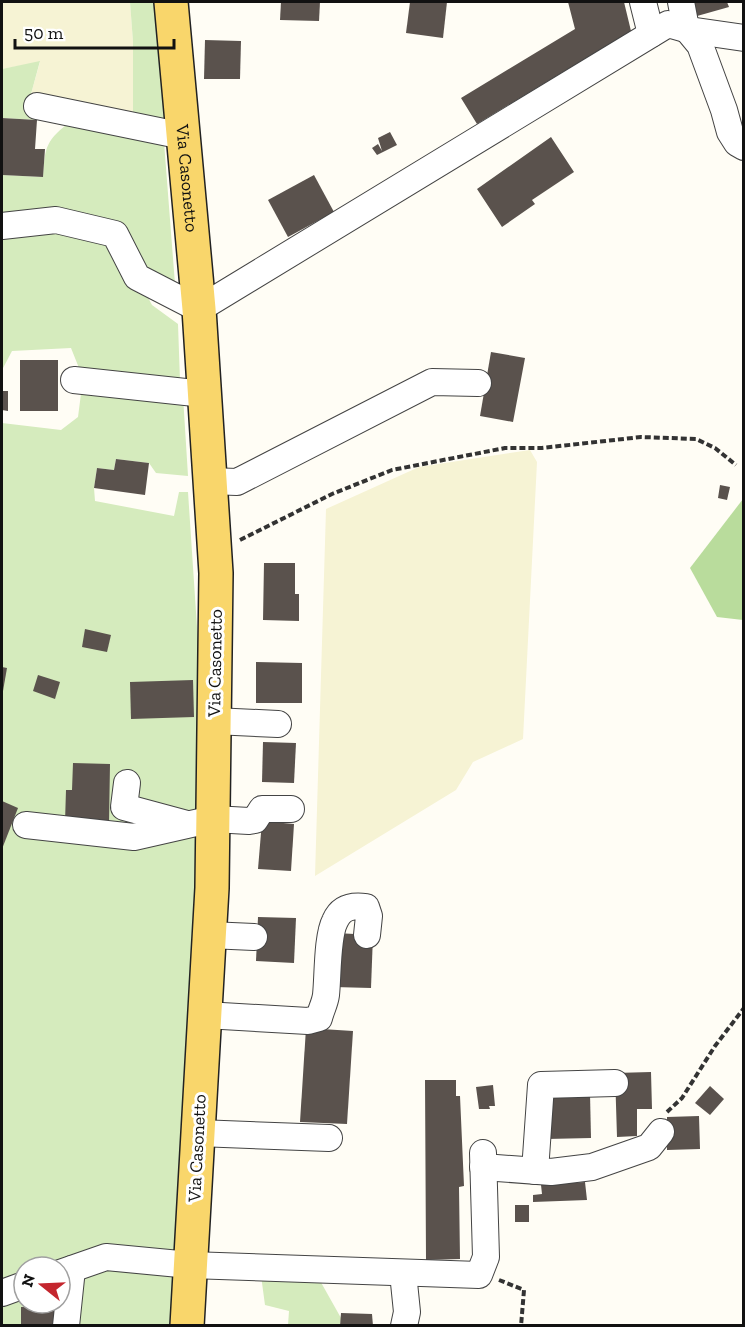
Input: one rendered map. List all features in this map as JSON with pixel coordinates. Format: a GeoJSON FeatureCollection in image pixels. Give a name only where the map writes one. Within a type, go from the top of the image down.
{"type":"FeatureCollection","features":[{"type":"Feature","properties":{"kind":"main road","name":"Via Casonetto"},"geometry":{"type":"LineString","coordinates":[[171,2],[199,309],[215,552],[214,721],[202,822],[210,935],[187,1326]]}},
{"type":"Feature","properties":{"kind":"street"},"geometry":{"type":"LineString","coordinates":[[644,2],[651,34]]}},
{"type":"Feature","properties":{"kind":"street"},"geometry":{"type":"LineString","coordinates":[[681,2],[686,28],[700,45],[730,132],[737,143],[744,147]]}},
{"type":"Feature","properties":{"kind":"street"},"geometry":{"type":"LineString","coordinates":[[2,226],[56,220],[115,234],[137,278],[199,309],[668,24],[744,38]]}},
{"type":"Feature","properties":{"kind":"street"},"geometry":{"type":"LineString","coordinates":[[37,106],[183,136]]}},
{"type":"Feature","properties":{"kind":"street"},"geometry":{"type":"LineString","coordinates":[[74,380],[204,394]]}},
{"type":"Feature","properties":{"kind":"street"},"geometry":{"type":"LineString","coordinates":[[210,482],[237,482],[432,382],[478,383]]}},
{"type":"Feature","properties":{"kind":"street"},"geometry":{"type":"LineString","coordinates":[[214,721],[278,724]]}},
{"type":"Feature","properties":{"kind":"street"},"geometry":{"type":"LineString","coordinates":[[127,783],[124,807],[202,822]]}},
{"type":"Feature","properties":{"kind":"street"},"geometry":{"type":"LineString","coordinates":[[26,825],[134,837],[202,822],[255,820],[262,809],[291,809]]}},
{"type":"Feature","properties":{"kind":"street"},"geometry":{"type":"LineString","coordinates":[[205,1015],[308,1022],[319,1018],[326,998],[328,957],[334,921],[343,910],[353,905],[366,907],[369,916],[367,934]]}},
{"type":"Feature","properties":{"kind":"street"},"geometry":{"type":"LineString","coordinates":[[210,935],[254,937]]}},
{"type":"Feature","properties":{"kind":"street"},"geometry":{"type":"LineString","coordinates":[[536,1171],[541,1085],[615,1083]]}},
{"type":"Feature","properties":{"kind":"street"},"geometry":{"type":"LineString","coordinates":[[198,1132],[329,1138]]}},
{"type":"Feature","properties":{"kind":"street"},"geometry":{"type":"LineString","coordinates":[[72,1269],[106,1257],[190,1266],[479,1275],[486,1257],[483,1160],[551,1172],[592,1167],[649,1147],[661,1132]]}},
{"type":"Feature","properties":{"kind":"street"},"geometry":{"type":"LineString","coordinates":[[404,1273],[407,1312],[404,1326]]}},
{"type":"Feature","properties":{"kind":"path"},"geometry":{"type":"LineString","coordinates":[[215,552],[332,494],[392,470],[505,448],[542,448],[641,437],[696,439],[715,448],[736,465]]}},
{"type":"Feature","properties":{"kind":"path"},"geometry":{"type":"LineString","coordinates":[[661,1132],[665,1114],[682,1098],[715,1046],[744,1008]]}},
{"type":"Feature","properties":{"kind":"path"},"geometry":{"type":"LineString","coordinates":[[479,1275],[507,1281],[524,1290],[521,1326]]}},
{"type":"Feature","properties":{"kind":"shaded area"},"geometry":{"type":"Polygon","coordinates":[[[2,2],[130,2],[133,42],[133,114],[31,94],[40,62],[2,69],[2,2]]]}},
{"type":"Feature","properties":{"kind":"shaded area"},"geometry":{"type":"Polygon","coordinates":[[[530,450],[537,462],[523,739],[473,762],[456,790],[315,876],[326,509],[419,467],[530,450]]]}},
{"type":"Feature","properties":{"kind":"green space"},"geometry":{"type":"Polygon","coordinates":[[[130,2],[156,2],[165,119],[133,114],[133,42],[130,2]]]}},
{"type":"Feature","properties":{"kind":"green space"},"geometry":{"type":"Polygon","coordinates":[[[40,61],[31,94],[38,96],[37,120],[2,118],[2,69],[40,61]]]}},
{"type":"Feature","properties":{"kind":"green space"},"geometry":{"type":"Polygon","coordinates":[[[72,120],[164,142],[176,297],[138,279],[152,305],[178,324],[180,381],[81,373],[71,348],[12,351],[2,370],[2,175],[43,177],[48,144],[72,120]]]}},
{"type":"Feature","properties":{"kind":"green space"},"geometry":{"type":"Polygon","coordinates":[[[82,386],[183,396],[188,476],[156,473],[149,463],[116,459],[114,470],[97,468],[94,488],[95,501],[174,516],[179,492],[188,492],[199,657],[200,833],[174,1263],[187,1325],[2,1326],[2,423],[61,430],[78,417],[82,386]]]}},
{"type":"Feature","properties":{"kind":"green space"},"geometry":{"type":"Polygon","coordinates":[[[743,499],[743,620],[717,617],[690,568],[743,499]]]}},
{"type":"Feature","properties":{"kind":"green space"},"geometry":{"type":"Polygon","coordinates":[[[260,1268],[314,1270],[341,1318],[340,1325],[288,1325],[289,1311],[265,1305],[260,1268]]]}},
{"type":"Feature","properties":{"kind":"building"},"geometry":{"type":"Polygon","coordinates":[[[281,2],[320,2],[319,21],[280,20],[281,2]]]}},
{"type":"Feature","properties":{"kind":"building"},"geometry":{"type":"Polygon","coordinates":[[[410,2],[447,2],[443,38],[406,33],[410,2]]]}},
{"type":"Feature","properties":{"kind":"building"},"geometry":{"type":"Polygon","coordinates":[[[568,2],[624,2],[631,31],[477,124],[461,98],[575,29],[568,2]]]}},
{"type":"Feature","properties":{"kind":"building"},"geometry":{"type":"Polygon","coordinates":[[[685,2],[727,2],[729,7],[690,18],[685,2]]]}},
{"type":"Feature","properties":{"kind":"building"},"geometry":{"type":"Polygon","coordinates":[[[205,40],[241,41],[240,79],[204,79],[205,40]]]}},
{"type":"Feature","properties":{"kind":"building"},"geometry":{"type":"Polygon","coordinates":[[[2,118],[37,120],[35,149],[45,149],[43,177],[2,175],[2,118]]]}},
{"type":"Feature","properties":{"kind":"building"},"geometry":{"type":"Polygon","coordinates":[[[390,132],[397,145],[377,155],[372,148],[378,144],[382,151],[378,138],[390,132]]]}},
{"type":"Feature","properties":{"kind":"building"},"geometry":{"type":"Polygon","coordinates":[[[551,137],[574,172],[532,200],[535,204],[502,227],[477,189],[551,137]]]}},
{"type":"Feature","properties":{"kind":"building"},"geometry":{"type":"Polygon","coordinates":[[[314,175],[334,212],[288,237],[268,200],[314,175]]]}},
{"type":"Feature","properties":{"kind":"building"},"geometry":{"type":"Polygon","coordinates":[[[491,352],[525,358],[513,422],[480,416],[491,352]]]}},
{"type":"Feature","properties":{"kind":"building"},"geometry":{"type":"Polygon","coordinates":[[[20,360],[58,360],[58,411],[20,411],[20,360]]]}},
{"type":"Feature","properties":{"kind":"building"},"geometry":{"type":"Polygon","coordinates":[[[2,391],[8,391],[8,411],[2,410],[2,391]]]}},
{"type":"Feature","properties":{"kind":"building"},"geometry":{"type":"Polygon","coordinates":[[[116,459],[149,463],[145,495],[94,488],[97,468],[114,470],[116,459]]]}},
{"type":"Feature","properties":{"kind":"building"},"geometry":{"type":"Polygon","coordinates":[[[720,485],[730,487],[727,500],[718,498],[720,485]]]}},
{"type":"Feature","properties":{"kind":"building"},"geometry":{"type":"Polygon","coordinates":[[[264,563],[295,563],[295,594],[299,594],[299,621],[263,620],[264,563]]]}},
{"type":"Feature","properties":{"kind":"building"},"geometry":{"type":"Polygon","coordinates":[[[85,629],[111,635],[107,652],[82,647],[85,629]]]}},
{"type":"Feature","properties":{"kind":"building"},"geometry":{"type":"Polygon","coordinates":[[[256,662],[302,663],[302,703],[256,703],[256,662]]]}},
{"type":"Feature","properties":{"kind":"building"},"geometry":{"type":"Polygon","coordinates":[[[2,667],[7,668],[3,691],[2,691],[2,667]]]}},
{"type":"Feature","properties":{"kind":"building"},"geometry":{"type":"Polygon","coordinates":[[[38,675],[60,682],[55,699],[33,691],[38,675]]]}},
{"type":"Feature","properties":{"kind":"building"},"geometry":{"type":"Polygon","coordinates":[[[193,680],[194,717],[131,719],[130,682],[193,680]]]}},
{"type":"Feature","properties":{"kind":"building"},"geometry":{"type":"Polygon","coordinates":[[[263,742],[296,743],[294,783],[262,782],[263,742]]]}},
{"type":"Feature","properties":{"kind":"building"},"geometry":{"type":"Polygon","coordinates":[[[73,763],[110,764],[109,824],[65,822],[66,790],[72,790],[73,763]]]}},
{"type":"Feature","properties":{"kind":"building"},"geometry":{"type":"Polygon","coordinates":[[[2,801],[18,808],[2,849],[2,801]]]}},
{"type":"Feature","properties":{"kind":"building"},"geometry":{"type":"Polygon","coordinates":[[[262,821],[294,824],[291,871],[258,869],[262,821]]]}},
{"type":"Feature","properties":{"kind":"building"},"geometry":{"type":"Polygon","coordinates":[[[258,917],[296,918],[294,963],[256,961],[258,917]]]}},
{"type":"Feature","properties":{"kind":"building"},"geometry":{"type":"Polygon","coordinates":[[[336,933],[373,935],[371,988],[334,987],[336,933]]]}},
{"type":"Feature","properties":{"kind":"building"},"geometry":{"type":"Polygon","coordinates":[[[306,1028],[353,1031],[347,1124],[300,1122],[306,1028]]]}},
{"type":"Feature","properties":{"kind":"building"},"geometry":{"type":"Polygon","coordinates":[[[651,1072],[652,1109],[637,1109],[637,1136],[617,1137],[615,1073],[651,1072]]]}},
{"type":"Feature","properties":{"kind":"building"},"geometry":{"type":"Polygon","coordinates":[[[425,1080],[456,1080],[456,1096],[460,1096],[464,1186],[459,1187],[460,1259],[426,1260],[425,1080]]]}},
{"type":"Feature","properties":{"kind":"building"},"geometry":{"type":"Polygon","coordinates":[[[493,1085],[495,1106],[489,1106],[490,1109],[479,1109],[476,1087],[493,1085]]]}},
{"type":"Feature","properties":{"kind":"building"},"geometry":{"type":"Polygon","coordinates":[[[710,1086],[724,1099],[710,1115],[695,1103],[710,1086]]]}},
{"type":"Feature","properties":{"kind":"building"},"geometry":{"type":"Polygon","coordinates":[[[590,1094],[591,1138],[547,1139],[545,1096],[590,1094]]]}},
{"type":"Feature","properties":{"kind":"building"},"geometry":{"type":"Polygon","coordinates":[[[699,1116],[700,1149],[667,1150],[667,1117],[699,1116]]]}},
{"type":"Feature","properties":{"kind":"building"},"geometry":{"type":"Polygon","coordinates":[[[585,1182],[587,1200],[533,1202],[533,1195],[542,1194],[541,1185],[585,1182]]]}},
{"type":"Feature","properties":{"kind":"building"},"geometry":{"type":"Polygon","coordinates":[[[515,1205],[529,1205],[529,1222],[515,1222],[515,1205]]]}},
{"type":"Feature","properties":{"kind":"building"},"geometry":{"type":"Polygon","coordinates":[[[341,1313],[372,1314],[373,1326],[340,1326],[341,1313]]]}},
{"type":"Feature","properties":{"kind":"building"},"geometry":{"type":"Polygon","coordinates":[[[21,1315],[57,1315],[57,1326],[21,1326],[21,1315]]]}}]}
